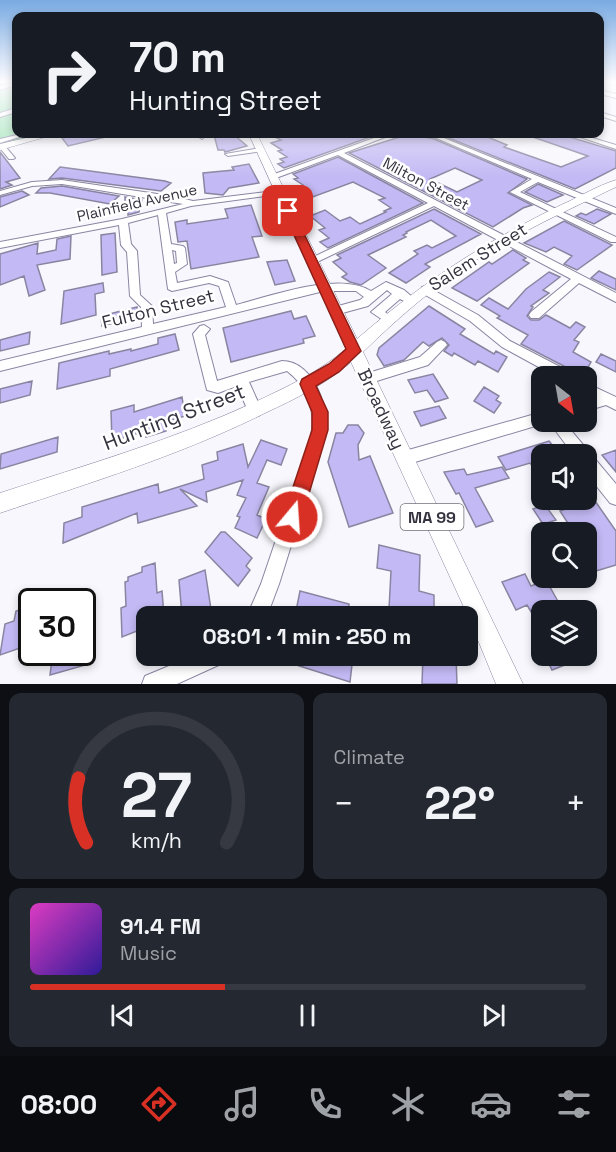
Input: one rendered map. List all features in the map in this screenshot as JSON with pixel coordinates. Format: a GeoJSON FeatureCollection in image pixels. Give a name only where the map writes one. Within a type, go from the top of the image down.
{"type":"FeatureCollection","features":[{"type":"Feature","properties":{"kind":"main road"},"geometry":{"type":"LineString","coordinates":[[1,145],[33,138]]}},
{"type":"Feature","properties":{"kind":"main road","name":"Broadway"},"geometry":{"type":"LineString","coordinates":[[256,138],[510,684]]}},
{"type":"Feature","properties":{"kind":"main road","name":"Salem Street"},"geometry":{"type":"LineString","coordinates":[[354,351],[426,290],[502,238],[616,183]]}},
{"type":"Feature","properties":{"kind":"main road","name":"Hunting Street"},"geometry":{"type":"LineString","coordinates":[[0,503],[179,444],[255,411],[307,384],[334,368],[354,351]]}},
{"type":"Feature","properties":{"kind":"street"},"geometry":{"type":"LineString","coordinates":[[11,158],[1,145],[17,138]]}},
{"type":"Feature","properties":{"kind":"street"},"geometry":{"type":"LineString","coordinates":[[273,176],[378,138]]}},
{"type":"Feature","properties":{"kind":"street"},"geometry":{"type":"LineString","coordinates":[[440,138],[616,211]]}},
{"type":"Feature","properties":{"kind":"street"},"geometry":{"type":"LineString","coordinates":[[587,138],[616,147]]}},
{"type":"Feature","properties":{"kind":"street"},"geometry":{"type":"LineString","coordinates":[[228,154],[261,150]]}},
{"type":"Feature","properties":{"kind":"street","name":"Milton Street"},"geometry":{"type":"LineString","coordinates":[[338,152],[616,298]]}},
{"type":"Feature","properties":{"kind":"street"},"geometry":{"type":"LineString","coordinates":[[539,178],[514,192],[614,240]]}},
{"type":"Feature","properties":{"kind":"street"},"geometry":{"type":"LineString","coordinates":[[0,193],[32,184],[62,182],[171,198],[191,204]]}},
{"type":"Feature","properties":{"kind":"street","name":"Plainfield Avenue"},"geometry":{"type":"LineString","coordinates":[[0,245],[123,222],[191,204],[280,192]]}},
{"type":"Feature","properties":{"kind":"street"},"geometry":{"type":"LineString","coordinates":[[312,261],[434,203]]}},
{"type":"Feature","properties":{"kind":"street"},"geometry":{"type":"LineString","coordinates":[[162,212],[172,287],[210,279],[224,284],[232,310]]}},
{"type":"Feature","properties":{"kind":"street"},"geometry":{"type":"LineString","coordinates":[[123,222],[126,244],[132,251],[134,291],[146,306],[148,330]]}},
{"type":"Feature","properties":{"kind":"street"},"geometry":{"type":"LineString","coordinates":[[535,315],[579,278]]}},
{"type":"Feature","properties":{"kind":"street"},"geometry":{"type":"LineString","coordinates":[[335,311],[363,302],[386,285],[412,301]]}},
{"type":"Feature","properties":{"kind":"street","name":"Fulton Street"},"geometry":{"type":"LineString","coordinates":[[0,366],[324,287],[358,288],[363,302]]}},
{"type":"Feature","properties":{"kind":"street"},"geometry":{"type":"LineString","coordinates":[[344,288],[389,320]]}},
{"type":"Feature","properties":{"kind":"street"},"geometry":{"type":"LineString","coordinates":[[426,290],[474,318],[506,344],[547,366]]}},
{"type":"Feature","properties":{"kind":"street"},"geometry":{"type":"LineString","coordinates":[[376,312],[400,293]]}},
{"type":"Feature","properties":{"kind":"street"},"geometry":{"type":"LineString","coordinates":[[204,329],[199,334],[211,385],[218,387],[286,365],[294,368],[307,384],[320,412],[320,430],[261,606]]}},
{"type":"Feature","properties":{"kind":"street"},"geometry":{"type":"LineString","coordinates":[[367,379],[424,361],[441,345]]}},
{"type":"Feature","properties":{"kind":"street"},"geometry":{"type":"LineString","coordinates":[[241,379],[255,411]]}},
{"type":"Feature","properties":{"kind":"street"},"geometry":{"type":"LineString","coordinates":[[597,394],[611,402]]}},
{"type":"Feature","properties":{"kind":"street"},"geometry":{"type":"LineString","coordinates":[[405,458],[531,421]]}},
{"type":"Feature","properties":{"kind":"street"},"geometry":{"type":"LineString","coordinates":[[564,432],[574,444]]}},
{"type":"Feature","properties":{"kind":"street"},"geometry":{"type":"LineString","coordinates":[[597,474],[616,497]]}},
{"type":"Feature","properties":{"kind":"street"},"geometry":{"type":"LineString","coordinates":[[153,684],[194,666]]}},
{"type":"Feature","properties":{"kind":"green space"},"geometry":{"type":"Polygon","coordinates":[[[0,113],[12,113],[12,138],[29,138],[0,145],[0,113]]]}},
{"type":"Feature","properties":{"kind":"building"},"geometry":{"type":"Polygon","coordinates":[[[62,138],[102,138],[68,146],[62,138]]]}},
{"type":"Feature","properties":{"kind":"building"},"geometry":{"type":"Polygon","coordinates":[[[215,138],[238,138],[247,146],[225,152],[218,150],[215,138]]]}},
{"type":"Feature","properties":{"kind":"building"},"geometry":{"type":"Polygon","coordinates":[[[277,138],[367,138],[284,168],[278,164],[284,162],[280,159],[287,157],[278,151],[282,150],[271,143],[281,140],[277,138]]]}},
{"type":"Feature","properties":{"kind":"building"},"geometry":{"type":"Polygon","coordinates":[[[396,138],[429,138],[527,179],[508,193],[532,205],[523,208],[493,227],[349,153],[396,138]],[[455,168],[430,179],[457,192],[482,180],[455,168]]]}},
{"type":"Feature","properties":{"kind":"building"},"geometry":{"type":"Polygon","coordinates":[[[449,138],[490,138],[507,145],[504,147],[561,167],[588,156],[536,138],[573,138],[616,151],[616,168],[575,189],[449,138]]]}},
{"type":"Feature","properties":{"kind":"building"},"geometry":{"type":"Polygon","coordinates":[[[0,152],[20,178],[6,182],[12,185],[0,189],[0,152]]]}},
{"type":"Feature","properties":{"kind":"building"},"geometry":{"type":"Polygon","coordinates":[[[338,157],[423,203],[328,248],[320,242],[329,238],[319,230],[325,228],[310,216],[325,210],[340,221],[350,217],[360,224],[391,208],[379,200],[385,198],[353,182],[310,198],[296,188],[303,185],[294,179],[298,178],[293,174],[338,157]]]}},
{"type":"Feature","properties":{"kind":"building"},"geometry":{"type":"Polygon","coordinates":[[[249,164],[259,183],[229,188],[223,195],[205,193],[203,173],[234,170],[232,167],[249,164]]]}},
{"type":"Feature","properties":{"kind":"building"},"geometry":{"type":"Polygon","coordinates":[[[60,167],[171,183],[161,191],[62,178],[49,179],[60,167]]]}},
{"type":"Feature","properties":{"kind":"building"},"geometry":{"type":"Polygon","coordinates":[[[538,184],[563,195],[547,202],[525,192],[538,184]]]}},
{"type":"Feature","properties":{"kind":"building"},"geometry":{"type":"Polygon","coordinates":[[[62,186],[119,196],[110,204],[50,193],[36,193],[41,188],[62,186]]]}},
{"type":"Feature","properties":{"kind":"building"},"geometry":{"type":"Polygon","coordinates":[[[22,191],[29,195],[0,207],[0,197],[22,191]]]}},
{"type":"Feature","properties":{"kind":"building"},"geometry":{"type":"Polygon","coordinates":[[[125,197],[142,200],[142,203],[139,203],[139,212],[128,215],[125,197]]]}},
{"type":"Feature","properties":{"kind":"building"},"geometry":{"type":"Polygon","coordinates":[[[251,205],[262,236],[252,237],[259,257],[191,269],[187,241],[178,242],[175,222],[187,220],[187,224],[228,218],[225,209],[251,205]]]}},
{"type":"Feature","properties":{"kind":"building"},"geometry":{"type":"Polygon","coordinates":[[[434,209],[481,234],[425,264],[430,267],[406,283],[389,273],[418,254],[414,251],[427,245],[432,248],[456,236],[431,220],[406,232],[403,235],[406,237],[368,255],[386,268],[361,285],[342,277],[347,274],[333,262],[341,258],[337,255],[434,209]]]}},
{"type":"Feature","properties":{"kind":"building"},"geometry":{"type":"Polygon","coordinates":[[[597,209],[611,214],[594,224],[576,216],[581,213],[586,215],[597,209]]]}},
{"type":"Feature","properties":{"kind":"building"},"geometry":{"type":"Polygon","coordinates":[[[564,221],[612,245],[577,270],[564,264],[572,256],[554,247],[546,252],[524,243],[564,221]]]}},
{"type":"Feature","properties":{"kind":"building"},"geometry":{"type":"Polygon","coordinates":[[[115,233],[117,272],[102,275],[101,235],[115,233]]]}},
{"type":"Feature","properties":{"kind":"building"},"geometry":{"type":"Polygon","coordinates":[[[71,236],[70,259],[37,265],[45,290],[29,296],[24,276],[0,285],[0,254],[38,243],[37,254],[56,250],[57,239],[71,236]]]}},
{"type":"Feature","properties":{"kind":"building"},"geometry":{"type":"Polygon","coordinates":[[[513,250],[526,258],[523,260],[529,263],[477,301],[452,288],[489,262],[492,264],[513,250]]]}},
{"type":"Feature","properties":{"kind":"building"},"geometry":{"type":"Polygon","coordinates":[[[287,260],[295,281],[275,285],[267,262],[287,260]]]}},
{"type":"Feature","properties":{"kind":"building"},"geometry":{"type":"Polygon","coordinates":[[[599,271],[616,279],[616,290],[591,278],[599,271]]]}},
{"type":"Feature","properties":{"kind":"building"},"geometry":{"type":"Polygon","coordinates":[[[549,272],[560,277],[543,290],[549,293],[531,306],[533,307],[527,316],[531,320],[539,320],[546,315],[570,328],[576,322],[585,327],[574,340],[579,342],[573,352],[591,362],[589,366],[564,366],[521,344],[528,335],[497,318],[500,316],[481,305],[489,298],[508,309],[526,289],[549,272]]]}},
{"type":"Feature","properties":{"kind":"building"},"geometry":{"type":"Polygon","coordinates":[[[103,283],[104,292],[95,294],[96,315],[61,324],[64,291],[103,283]]]}},
{"type":"Feature","properties":{"kind":"building"},"geometry":{"type":"Polygon","coordinates":[[[429,306],[465,329],[460,334],[494,354],[496,351],[507,357],[498,372],[478,361],[475,365],[454,353],[452,356],[444,351],[449,345],[442,338],[429,346],[423,342],[404,360],[384,366],[377,355],[379,348],[429,306]]]}},
{"type":"Feature","properties":{"kind":"building"},"geometry":{"type":"Polygon","coordinates":[[[137,307],[138,317],[102,326],[101,316],[137,307]]]}},
{"type":"Feature","properties":{"kind":"building"},"geometry":{"type":"Polygon","coordinates":[[[291,311],[294,319],[306,316],[315,336],[303,339],[304,343],[231,362],[223,328],[291,311]]]}},
{"type":"Feature","properties":{"kind":"building"},"geometry":{"type":"Polygon","coordinates":[[[30,332],[29,344],[0,351],[0,340],[30,332]]]}},
{"type":"Feature","properties":{"kind":"building"},"geometry":{"type":"Polygon","coordinates":[[[175,334],[179,350],[110,369],[110,376],[57,389],[59,363],[109,351],[109,354],[131,349],[131,351],[158,344],[158,338],[175,334]]]}},
{"type":"Feature","properties":{"kind":"building"},"geometry":{"type":"Polygon","coordinates":[[[601,354],[616,361],[616,372],[596,362],[601,354]]]}},
{"type":"Feature","properties":{"kind":"building"},"geometry":{"type":"Polygon","coordinates":[[[433,374],[448,398],[435,402],[427,390],[415,393],[408,380],[433,374]]]}},
{"type":"Feature","properties":{"kind":"building"},"geometry":{"type":"Polygon","coordinates":[[[32,381],[30,395],[0,403],[0,389],[32,381]]]}},
{"type":"Feature","properties":{"kind":"building"},"geometry":{"type":"Polygon","coordinates":[[[484,387],[499,396],[496,400],[501,403],[494,413],[474,401],[484,387]]]}},
{"type":"Feature","properties":{"kind":"building"},"geometry":{"type":"Polygon","coordinates":[[[182,397],[185,416],[165,422],[166,431],[146,437],[146,431],[112,441],[111,411],[134,405],[134,412],[182,397]]]}},
{"type":"Feature","properties":{"kind":"building"},"geometry":{"type":"Polygon","coordinates":[[[439,406],[446,418],[421,426],[414,412],[439,406]]]}},
{"type":"Feature","properties":{"kind":"building"},"geometry":{"type":"Polygon","coordinates":[[[348,425],[358,425],[364,433],[358,445],[359,460],[370,456],[393,513],[349,527],[328,462],[336,433],[343,433],[348,425]]]}},
{"type":"Feature","properties":{"kind":"building"},"geometry":{"type":"Polygon","coordinates":[[[58,437],[57,452],[0,469],[1,454],[58,437]]]}},
{"type":"Feature","properties":{"kind":"building"},"geometry":{"type":"Polygon","coordinates":[[[261,440],[287,449],[281,465],[267,460],[257,483],[269,487],[257,515],[266,519],[257,538],[235,528],[240,517],[237,516],[246,498],[237,495],[243,480],[206,492],[207,502],[180,489],[197,506],[138,523],[137,513],[63,543],[64,523],[82,517],[82,507],[158,484],[159,493],[204,479],[202,465],[218,460],[217,452],[243,444],[248,467],[261,440]]]}},
{"type":"Feature","properties":{"kind":"building"},"geometry":{"type":"Polygon","coordinates":[[[531,447],[531,464],[506,470],[498,457],[531,447]]]}},
{"type":"Feature","properties":{"kind":"building"},"geometry":{"type":"Polygon","coordinates":[[[616,450],[616,472],[602,455],[616,450]]]}},
{"type":"Feature","properties":{"kind":"building"},"geometry":{"type":"Polygon","coordinates":[[[502,467],[509,478],[475,488],[493,521],[476,527],[459,493],[456,494],[444,472],[464,469],[467,475],[502,467]]]}},
{"type":"Feature","properties":{"kind":"building"},"geometry":{"type":"Polygon","coordinates":[[[597,504],[616,531],[616,565],[597,571],[597,522],[567,522],[560,511],[597,510],[597,504]]]}},
{"type":"Feature","properties":{"kind":"building"},"geometry":{"type":"Polygon","coordinates":[[[534,510],[549,510],[556,520],[550,522],[542,522],[534,510]]]}},
{"type":"Feature","properties":{"kind":"building"},"geometry":{"type":"Polygon","coordinates":[[[221,532],[225,532],[252,558],[246,566],[250,570],[238,586],[205,552],[221,532]]]}},
{"type":"Feature","properties":{"kind":"building"},"geometry":{"type":"Polygon","coordinates":[[[379,545],[420,555],[419,591],[434,595],[434,606],[389,606],[391,571],[377,568],[379,545]]]}},
{"type":"Feature","properties":{"kind":"building"},"geometry":{"type":"Polygon","coordinates":[[[155,563],[157,593],[162,591],[163,606],[136,606],[136,631],[122,637],[121,608],[126,606],[125,582],[128,581],[128,577],[142,572],[142,567],[155,563]]]}},
{"type":"Feature","properties":{"kind":"building"},"geometry":{"type":"Polygon","coordinates":[[[205,570],[210,606],[181,606],[179,580],[205,570]]]}},
{"type":"Feature","properties":{"kind":"building"},"geometry":{"type":"Polygon","coordinates":[[[525,574],[531,588],[550,588],[557,600],[531,600],[531,612],[527,605],[516,610],[502,582],[525,574]]]}},
{"type":"Feature","properties":{"kind":"building"},"geometry":{"type":"Polygon","coordinates":[[[300,591],[349,604],[349,606],[297,606],[300,591]]]}},
{"type":"Feature","properties":{"kind":"building"},"geometry":{"type":"Polygon","coordinates":[[[18,610],[18,649],[0,655],[5,624],[14,621],[18,610]]]}},
{"type":"Feature","properties":{"kind":"building"},"geometry":{"type":"Polygon","coordinates":[[[51,666],[82,666],[50,675],[51,666]]]}},
{"type":"Feature","properties":{"kind":"building"},"geometry":{"type":"Polygon","coordinates":[[[299,666],[352,666],[350,682],[299,666]]]}},
{"type":"Feature","properties":{"kind":"building"},"geometry":{"type":"Polygon","coordinates":[[[423,666],[456,666],[457,684],[422,684],[423,666]]]}},
{"type":"Feature","properties":{"kind":"building"},"geometry":{"type":"Polygon","coordinates":[[[550,666],[562,666],[552,670],[550,666]]]}},
{"type":"Feature","properties":{"kind":"route"},"geometry":{"type":"LineString","coordinates":[[288,211],[354,351],[334,368],[307,384],[320,412],[321,422],[292,517]]}}]}
